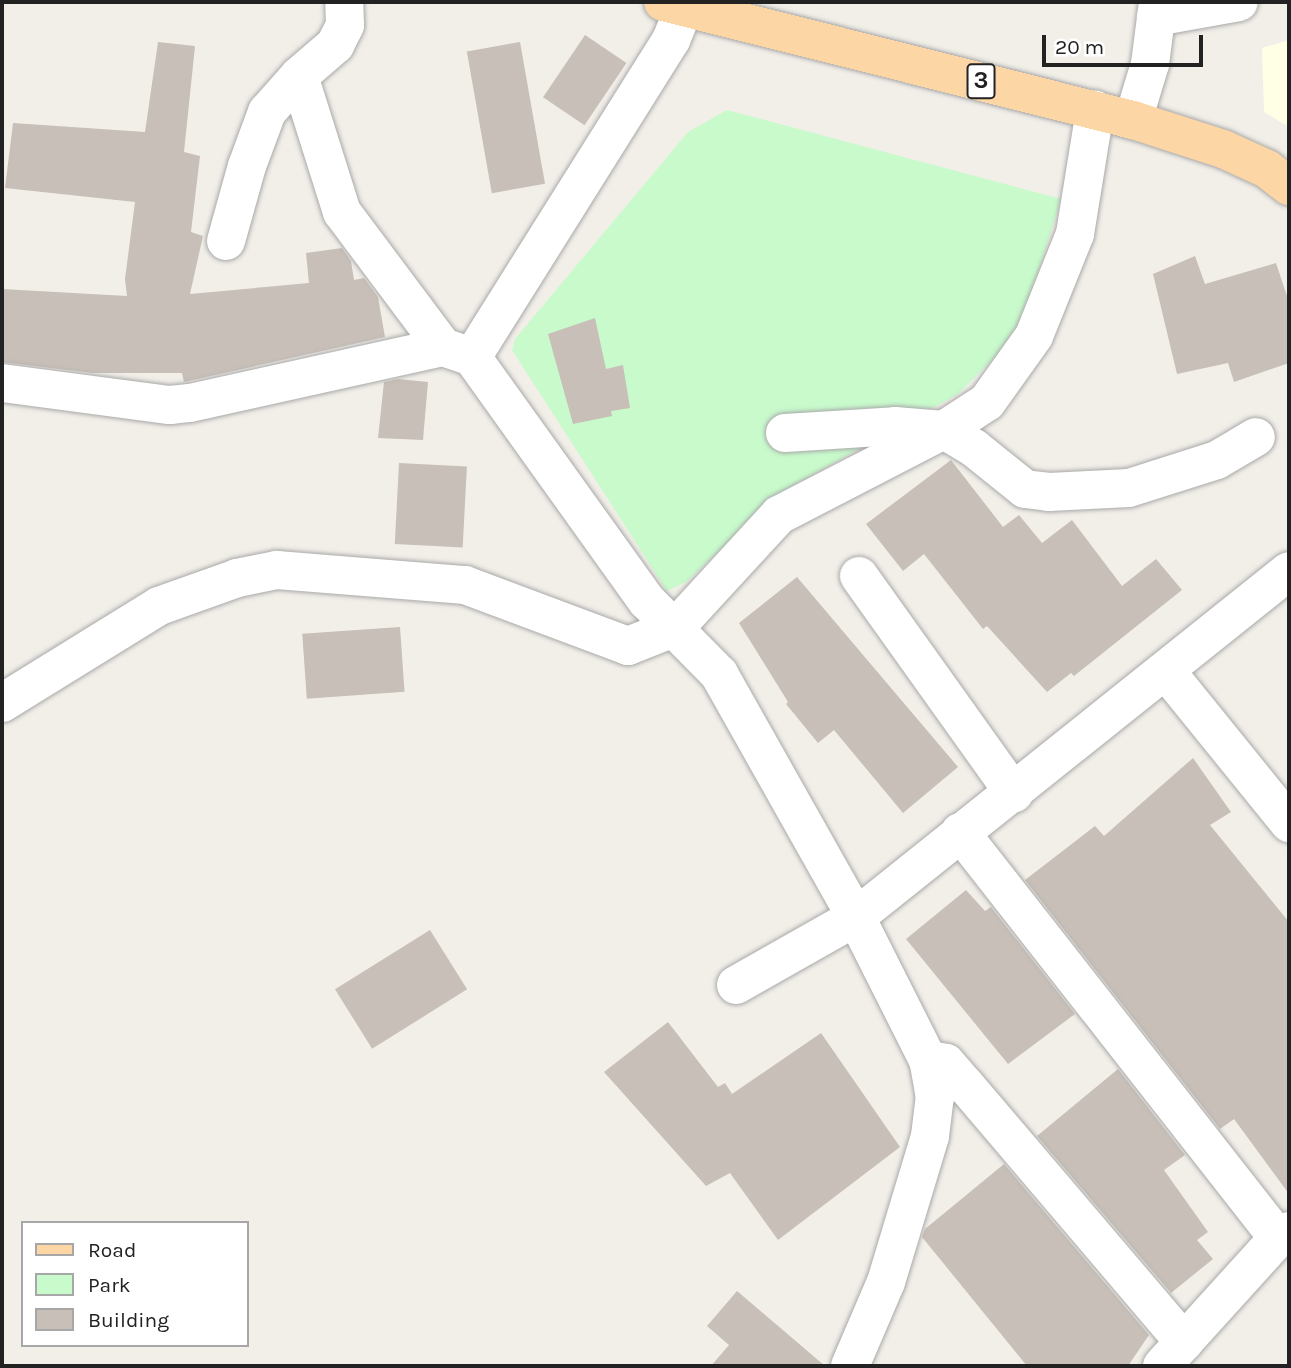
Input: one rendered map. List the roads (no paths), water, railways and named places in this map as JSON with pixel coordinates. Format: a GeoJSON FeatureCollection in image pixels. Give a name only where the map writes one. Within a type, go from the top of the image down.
{"type":"FeatureCollection","features":[{"type":"Feature","properties":{"kind":"main road","name":"3"},"geometry":{"type":"LineString","coordinates":[[674,5],[1133,120],[1223,149],[1267,169],[1289,186]]}},
{"type":"Feature","properties":{"kind":"street"},"geometry":{"type":"LineString","coordinates":[[226,241],[247,166],[267,112],[299,76],[335,45],[345,25],[344,2]]}},
{"type":"Feature","properties":{"kind":"street"},"geometry":{"type":"LineString","coordinates":[[1133,120],[1150,64],[1157,10],[1239,2]]}},
{"type":"Feature","properties":{"kind":"street"},"geometry":{"type":"LineString","coordinates":[[2,383],[170,405],[458,352],[671,40],[674,5]]}},
{"type":"Feature","properties":{"kind":"street"},"geometry":{"type":"LineString","coordinates":[[299,76],[342,212],[458,352],[648,601],[719,674],[856,917],[928,1060],[934,1098],[930,1136],[886,1282],[850,1366]]}},
{"type":"Feature","properties":{"kind":"street"},"geometry":{"type":"LineString","coordinates":[[2,703],[159,606],[237,578],[277,570],[465,585],[628,646],[676,627],[779,515],[944,430],[987,402],[1034,336],[1075,234],[1095,110]]}},
{"type":"Feature","properties":{"kind":"street"},"geometry":{"type":"LineString","coordinates":[[785,433],[895,426],[944,430],[974,448],[1025,489],[1049,492],[1129,488],[1217,460],[1255,437]]}},
{"type":"Feature","properties":{"kind":"street"},"geometry":{"type":"LineString","coordinates":[[736,985],[856,917],[1289,571]]}},
{"type":"Feature","properties":{"kind":"street"},"geometry":{"type":"LineString","coordinates":[[859,576],[1013,793]]}},
{"type":"Feature","properties":{"kind":"street"},"geometry":{"type":"LineString","coordinates":[[1166,671],[1289,823]]}},
{"type":"Feature","properties":{"kind":"street"},"geometry":{"type":"LineString","coordinates":[[928,1060],[946,1063],[967,1087],[1173,1354],[1283,1234],[960,832]]}}]}
